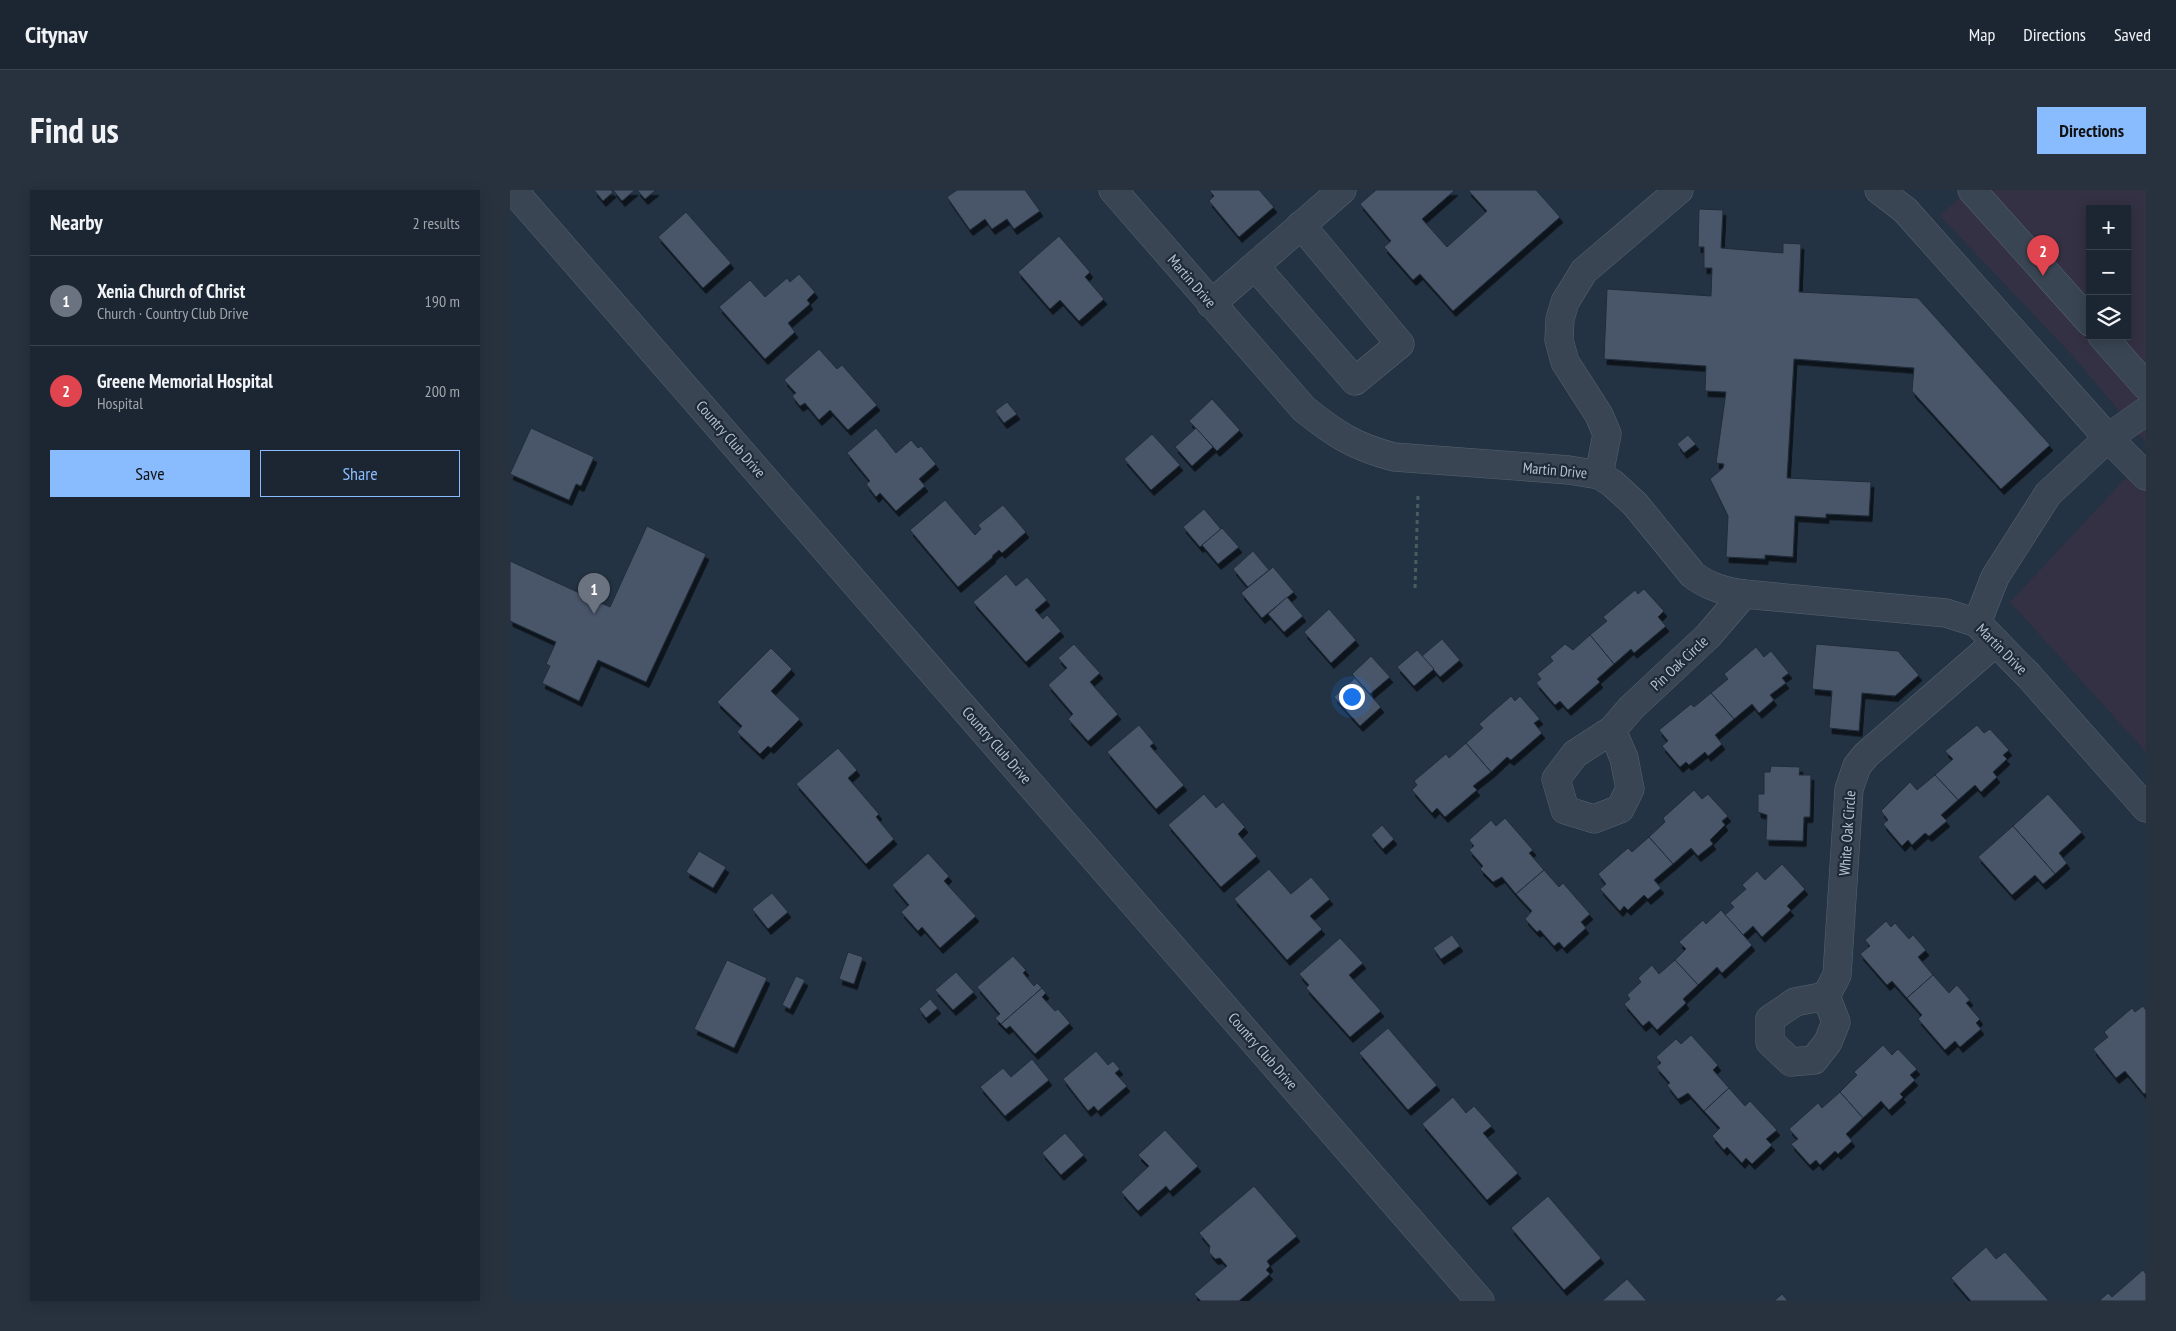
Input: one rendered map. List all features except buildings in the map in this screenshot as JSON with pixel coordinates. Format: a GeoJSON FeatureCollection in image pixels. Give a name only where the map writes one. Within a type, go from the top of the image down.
{"type":"FeatureCollection","features":[{"type":"Feature","properties":{"kind":"street","name":"Country Club Drive"},"geometry":{"type":"LineString","coordinates":[[513,190],[1480,1301]]}},
{"type":"Feature","properties":{"kind":"street","name":"Martin Drive"},"geometry":{"type":"LineString","coordinates":[[1113,190],[1304,409],[1340,437],[1366,450],[1394,457],[1569,470],[1599,475],[1612,483],[1635,504],[1693,575],[1704,584],[1720,590],[1744,594],[1946,613],[1977,622],[2146,808]]}},
{"type":"Feature","properties":{"kind":"street"},"geometry":{"type":"LineString","coordinates":[[1211,304],[1342,190]]}},
{"type":"Feature","properties":{"kind":"street"},"geometry":{"type":"LineString","coordinates":[[1599,475],[1607,434],[1599,414],[1565,362],[1559,340],[1560,319],[1565,302],[1584,271],[1679,190]]}},
{"type":"Feature","properties":{"kind":"street"},"geometry":{"type":"LineString","coordinates":[[1879,190],[1905,210],[2108,438],[2146,476]]}},
{"type":"Feature","properties":{"kind":"street"},"geometry":{"type":"LineString","coordinates":[[1972,190],[2086,318]]}},
{"type":"Feature","properties":{"kind":"street"},"geometry":{"type":"LineString","coordinates":[[1256,266],[1355,381],[1400,344],[1300,226]]}},
{"type":"Feature","properties":{"kind":"street"},"geometry":{"type":"LineString","coordinates":[[2106,340],[2146,386]]}},
{"type":"Feature","properties":{"kind":"street"},"geometry":{"type":"LineString","coordinates":[[1977,622],[1995,577],[2048,494],[2108,438],[2146,411]]}},
{"type":"Feature","properties":{"kind":"street","name":"Pin Oak Circle"},"geometry":{"type":"LineString","coordinates":[[1612,730],[1630,708],[1708,636],[1744,594]]}},
{"type":"Feature","properties":{"kind":"street","name":"White Oak Circle"},"geometry":{"type":"LineString","coordinates":[[1826,996],[1837,974],[1849,789],[1857,766],[1866,755],[1996,642]]}},
{"type":"Feature","properties":{"kind":"path"},"geometry":{"type":"LineString","coordinates":[[1415,588],[1418,495]]}},
{"type":"Feature","properties":{"kind":"shaded area"},"geometry":{"type":"Polygon","coordinates":[[[1968,190],[2146,190],[2146,443],[2072,355],[1940,216],[1968,190]]]}},
{"type":"Feature","properties":{"kind":"shaded area"},"geometry":{"type":"Polygon","coordinates":[[[2146,461],[2146,752],[2010,602],[2122,482],[2146,461]]]}},
{"type":"Feature","properties":{"kind":"place","name":"Greene Memorial Hospital"},"geometry":{"type":"Point","coordinates":[2043,276]}},
{"type":"Feature","properties":{"kind":"place","name":"Xenia Church of Christ"},"geometry":{"type":"Point","coordinates":[594,614]}}]}
